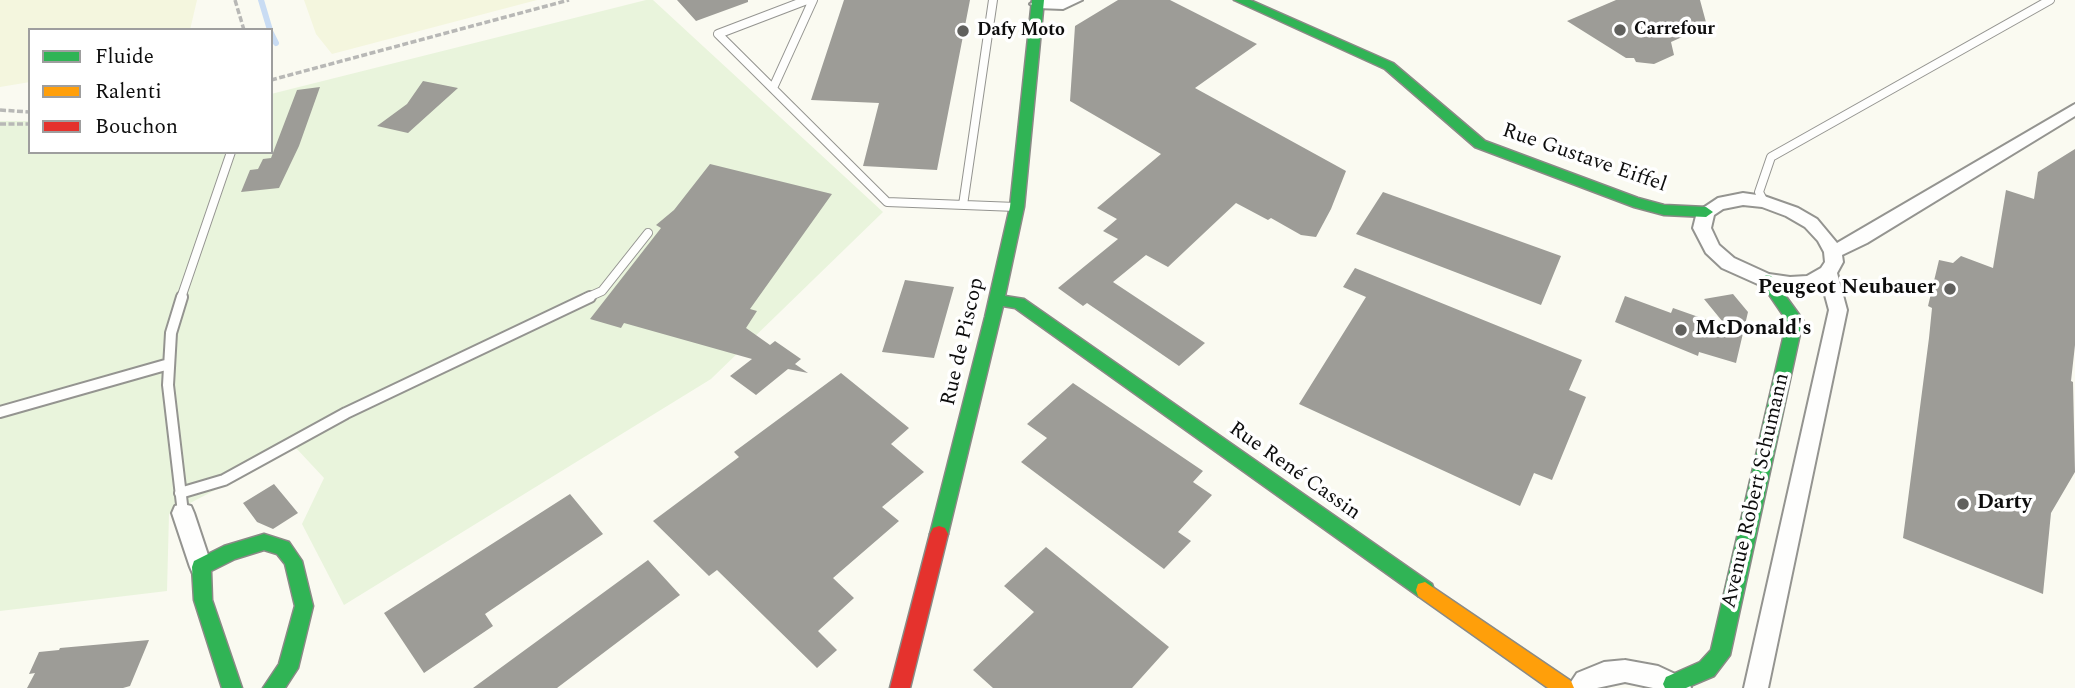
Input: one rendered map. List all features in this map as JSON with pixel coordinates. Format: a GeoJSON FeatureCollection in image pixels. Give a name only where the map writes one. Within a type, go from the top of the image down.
{"type":"FeatureCollection","features":[{"type":"Feature","properties":{"kind":"street"},"geometry":{"type":"LineString","coordinates":[[1037,2],[1063,5],[1075,0]]}},
{"type":"Feature","properties":{"kind":"street","name":"Rue Gustave Eiffel"},"geometry":{"type":"LineString","coordinates":[[1240,0],[1389,66],[1449,120],[1491,149],[1634,202],[1664,210],[1706,212]]}},
{"type":"Feature","properties":{"kind":"street","name":"Rue de Piscop"},"geometry":{"type":"LineString","coordinates":[[900,688],[997,300],[1017,207],[1037,2]]}},
{"type":"Feature","properties":{"kind":"street"},"geometry":{"type":"LineString","coordinates":[[1833,251],[1861,239],[2075,109]]}},
{"type":"Feature","properties":{"kind":"street"},"geometry":{"type":"LineString","coordinates":[[1743,200],[1764,202],[1792,212],[1811,223],[1825,237],[1833,251],[1834,261],[1828,274],[1810,282],[1790,284],[1766,280],[1728,263],[1712,249],[1702,228],[1706,212],[1718,204],[1743,200]]}},
{"type":"Feature","properties":{"kind":"street","name":"Avenue Robert Schumann"},"geometry":{"type":"LineString","coordinates":[[1756,688],[1838,310],[1828,274]]}},
{"type":"Feature","properties":{"kind":"street","name":"Avenue Robert Schumann"},"geometry":{"type":"LineString","coordinates":[[1676,686],[1707,669],[1720,655],[1795,320],[1766,280]]}},
{"type":"Feature","properties":{"kind":"street","name":"Rue René Cassin"},"geometry":{"type":"LineString","coordinates":[[997,300],[1019,303],[1564,688]]}},
{"type":"Feature","properties":{"kind":"street"},"geometry":{"type":"LineString","coordinates":[[182,503],[201,567],[203,600],[232,688]]}},
{"type":"Feature","properties":{"kind":"street"},"geometry":{"type":"LineString","coordinates":[[201,567],[230,551],[264,542],[283,548],[293,561],[304,606],[298,638],[288,668],[273,688]]}},
{"type":"Feature","properties":{"kind":"street"},"geometry":{"type":"LineString","coordinates":[[1578,688],[1604,673],[1625,671],[1649,674],[1676,686]]}},
{"type":"Feature","properties":{"kind":"lane"},"geometry":{"type":"LineString","coordinates":[[807,0],[718,34],[887,202],[1017,207]]}},
{"type":"Feature","properties":{"kind":"lane"},"geometry":{"type":"LineString","coordinates":[[773,88],[813,0]]}},
{"type":"Feature","properties":{"kind":"lane"},"geometry":{"type":"LineString","coordinates":[[963,205],[993,0]]}},
{"type":"Feature","properties":{"kind":"lane"},"geometry":{"type":"LineString","coordinates":[[1764,202],[1759,192],[1771,157],[2050,0]]}},
{"type":"Feature","properties":{"kind":"lane"},"geometry":{"type":"LineString","coordinates":[[230,154],[171,333],[168,385],[182,503],[346,413],[602,291],[648,233]]}},
{"type":"Feature","properties":{"kind":"lane"},"geometry":{"type":"LineString","coordinates":[[0,412],[169,364]]}},
{"type":"Feature","properties":{"kind":"path"},"geometry":{"type":"LineString","coordinates":[[235,0],[243,28]]}},
{"type":"Feature","properties":{"kind":"path"},"geometry":{"type":"LineString","coordinates":[[273,79],[569,0]]}},
{"type":"Feature","properties":{"kind":"path"},"geometry":{"type":"LineString","coordinates":[[0,110],[28,112]]}},
{"type":"Feature","properties":{"kind":"path"},"geometry":{"type":"LineString","coordinates":[[0,124],[28,124]]}},
{"type":"Feature","properties":{"kind":"green space"},"geometry":{"type":"Polygon","coordinates":[[[0,0],[197,0],[190,28],[28,28],[28,82],[0,87],[0,0]]]}},
{"type":"Feature","properties":{"kind":"green space"},"geometry":{"type":"Polygon","coordinates":[[[304,0],[537,0],[332,54],[316,34],[304,0]]]}},
{"type":"Feature","properties":{"kind":"green space"},"geometry":{"type":"Polygon","coordinates":[[[653,0],[883,212],[711,379],[344,605],[302,524],[324,478],[296,448],[169,514],[167,591],[0,611],[0,121],[28,121],[28,154],[273,154],[273,93],[653,0]]]}},
{"type":"Feature","properties":{"kind":"building"},"geometry":{"type":"Polygon","coordinates":[[[677,0],[748,0],[748,2],[696,21],[677,0]]]}},
{"type":"Feature","properties":{"kind":"building"},"geometry":{"type":"Polygon","coordinates":[[[844,0],[970,0],[937,170],[863,166],[879,103],[811,100],[844,0]]]}},
{"type":"Feature","properties":{"kind":"building"},"geometry":{"type":"Polygon","coordinates":[[[1118,0],[1170,0],[1257,44],[1195,88],[1346,171],[1316,237],[1301,235],[1236,203],[1168,267],[1146,255],[1113,282],[1205,343],[1179,366],[1087,303],[1083,306],[1058,288],[1118,239],[1103,231],[1117,219],[1097,208],[1161,154],[1070,101],[1075,26],[1118,0]]]}},
{"type":"Feature","properties":{"kind":"building","name":"Carrefour"},"geometry":{"type":"Polygon","coordinates":[[[1616,0],[1700,0],[1707,26],[1701,28],[1701,34],[1691,33],[1671,42],[1674,55],[1654,64],[1636,62],[1634,58],[1626,58],[1567,21],[1616,0]]]}},
{"type":"Feature","properties":{"kind":"building"},"geometry":{"type":"Polygon","coordinates":[[[423,81],[458,88],[408,133],[377,126],[407,104],[423,81]]]}},
{"type":"Feature","properties":{"kind":"building"},"geometry":{"type":"Polygon","coordinates":[[[320,87],[299,146],[279,188],[241,192],[250,170],[258,169],[263,159],[271,158],[297,90],[320,87]]]}},
{"type":"Feature","properties":{"kind":"building"},"geometry":{"type":"Polygon","coordinates":[[[2075,149],[2075,345],[2071,381],[2075,472],[2051,513],[2043,594],[1903,538],[1929,338],[1932,308],[1928,306],[1939,260],[1953,263],[1961,256],[1993,268],[2006,190],[2034,199],[2038,172],[2075,149]]]}},
{"type":"Feature","properties":{"kind":"building"},"geometry":{"type":"Polygon","coordinates":[[[710,164],[832,194],[750,309],[757,311],[746,328],[770,345],[775,341],[801,359],[795,364],[808,373],[788,369],[756,395],[730,376],[752,359],[624,323],[621,328],[590,319],[661,228],[656,225],[674,210],[710,164]]]}},
{"type":"Feature","properties":{"kind":"building"},"geometry":{"type":"Polygon","coordinates":[[[1383,192],[1561,256],[1541,305],[1356,234],[1383,192]]]}},
{"type":"Feature","properties":{"kind":"building"},"geometry":{"type":"Polygon","coordinates":[[[1355,268],[1582,360],[1569,390],[1586,397],[1552,480],[1534,473],[1520,506],[1299,404],[1366,297],[1343,287],[1355,268]]]}},
{"type":"Feature","properties":{"kind":"building"},"geometry":{"type":"Polygon","coordinates":[[[905,280],[954,287],[934,358],[882,352],[905,280]]]}},
{"type":"Feature","properties":{"kind":"building","name":"McDonald's"},"geometry":{"type":"Polygon","coordinates":[[[1733,294],[1748,312],[1736,363],[1699,352],[1698,356],[1615,322],[1625,296],[1671,313],[1673,308],[1727,327],[1704,299],[1733,294]]]}},
{"type":"Feature","properties":{"kind":"building"},"geometry":{"type":"Polygon","coordinates":[[[841,373],[909,428],[891,444],[924,472],[882,507],[899,521],[833,578],[854,598],[818,631],[837,650],[817,668],[717,570],[709,576],[653,521],[739,457],[734,452],[841,373]]]}},
{"type":"Feature","properties":{"kind":"building"},"geometry":{"type":"Polygon","coordinates":[[[1073,383],[1203,471],[1193,482],[1212,495],[1178,532],[1191,541],[1164,569],[1021,462],[1047,438],[1027,424],[1073,383]]]}},
{"type":"Feature","properties":{"kind":"building"},"geometry":{"type":"Polygon","coordinates":[[[274,484],[298,513],[273,529],[257,522],[243,503],[274,484]]]}},
{"type":"Feature","properties":{"kind":"building"},"geometry":{"type":"Polygon","coordinates":[[[570,494],[603,534],[485,614],[493,626],[424,673],[384,613],[570,494]]]}},
{"type":"Feature","properties":{"kind":"building"},"geometry":{"type":"Polygon","coordinates":[[[1046,547],[1169,647],[1132,688],[993,688],[973,670],[1034,612],[1004,586],[1046,547]]]}},
{"type":"Feature","properties":{"kind":"building"},"geometry":{"type":"Polygon","coordinates":[[[648,560],[680,595],[557,688],[473,688],[648,560]]]}},
{"type":"Feature","properties":{"kind":"building"},"geometry":{"type":"Polygon","coordinates":[[[149,640],[130,686],[27,688],[35,673],[29,674],[39,652],[149,640]]]}},
{"type":"Feature","properties":{"kind":"waterway"},"geometry":{"type":"LineString","coordinates":[[261,0],[269,28]]}},
{"type":"Feature","properties":{"kind":"waterway"},"geometry":{"type":"LineString","coordinates":[[273,37],[276,43]]}},
{"type":"Feature","properties":{"kind":"traffic: fast"},"geometry":{"type":"LineString","coordinates":[[939,534],[993,317],[1017,207],[1038,0]]}},
{"type":"Feature","properties":{"kind":"traffic: fast"},"geometry":{"type":"LineString","coordinates":[[1240,0],[1389,66],[1480,144],[1634,202],[1664,210],[1706,212]]}},
{"type":"Feature","properties":{"kind":"traffic: fast"},"geometry":{"type":"LineString","coordinates":[[1673,684],[1707,669],[1720,655],[1795,320],[1766,280]]}},
{"type":"Feature","properties":{"kind":"traffic: fast"},"geometry":{"type":"LineString","coordinates":[[997,300],[1019,303],[1425,590]]}},
{"type":"Feature","properties":{"kind":"traffic: fast"},"geometry":{"type":"LineString","coordinates":[[232,688],[203,600],[201,567],[230,552],[264,542],[283,548],[293,561],[304,606],[288,668],[273,688]]}},
{"type":"Feature","properties":{"kind":"traffic: slow"},"geometry":{"type":"LineString","coordinates":[[1425,590],[1564,688]]}},
{"type":"Feature","properties":{"kind":"traffic: jam"},"geometry":{"type":"LineString","coordinates":[[900,688],[939,534]]}},
{"type":"Feature","properties":{"kind":"place","name":"Carrefour"},"geometry":{"type":"Point","coordinates":[1620,30]}},
{"type":"Feature","properties":{"kind":"place","name":"Dafy Moto"},"geometry":{"type":"Point","coordinates":[963,31]}},
{"type":"Feature","properties":{"kind":"place","name":"Peugeot Neubauer"},"geometry":{"type":"Point","coordinates":[1950,289]}},
{"type":"Feature","properties":{"kind":"place","name":"McDonald's"},"geometry":{"type":"Point","coordinates":[1681,330]}},
{"type":"Feature","properties":{"kind":"place","name":"Darty"},"geometry":{"type":"Point","coordinates":[1963,504]}}]}
